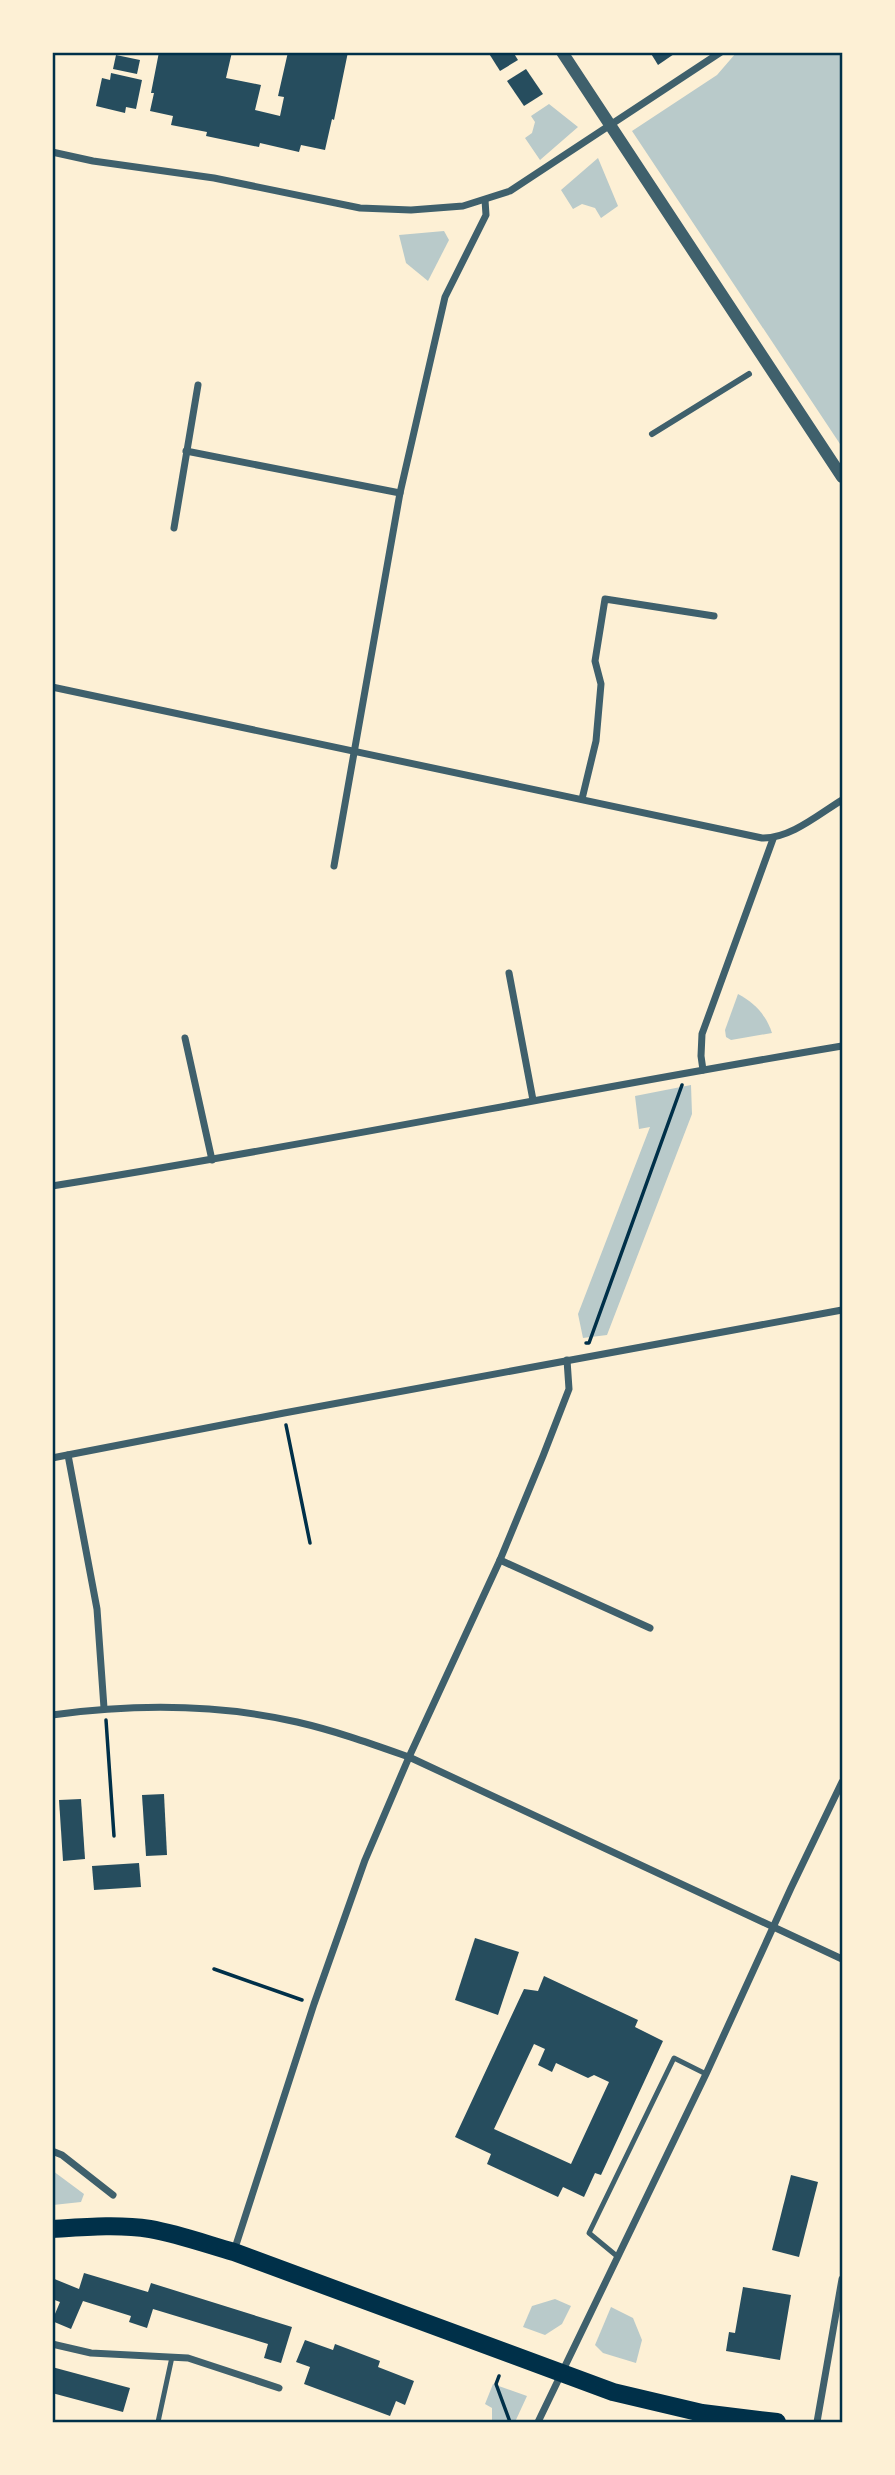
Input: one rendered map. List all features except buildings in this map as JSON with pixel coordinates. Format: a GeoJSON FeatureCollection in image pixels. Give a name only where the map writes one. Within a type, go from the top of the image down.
{"type":"FeatureCollection","features":[{"type":"Feature","properties":{"kind":"main road"},"geometry":{"type":"LineString","coordinates":[[52,2229],[148,2229],[234,2252],[613,2392],[702,2413],[776,2423]]}},
{"type":"Feature","properties":{"kind":"street"},"geometry":{"type":"LineString","coordinates":[[562,52],[842,477]]}},
{"type":"Feature","properties":{"kind":"street"},"geometry":{"type":"LineString","coordinates":[[53,154],[214,178],[360,208],[411,210],[463,206],[510,191],[721,52]]}},
{"type":"Feature","properties":{"kind":"street"},"geometry":{"type":"LineString","coordinates":[[334,866],[400,493],[445,297],[486,215],[485,200]]}},
{"type":"Feature","properties":{"kind":"street"},"geometry":{"type":"LineString","coordinates":[[652,435],[748,374]]}},
{"type":"Feature","properties":{"kind":"street"},"geometry":{"type":"LineString","coordinates":[[174,528],[198,385]]}},
{"type":"Feature","properties":{"kind":"street"},"geometry":{"type":"LineString","coordinates":[[186,451],[400,493]]}},
{"type":"Feature","properties":{"kind":"street"},"geometry":{"type":"LineString","coordinates":[[582,799],[596,741],[601,684],[595,661],[605,598],[714,616]]}},
{"type":"Feature","properties":{"kind":"street"},"geometry":{"type":"LineString","coordinates":[[52,687],[762,838],[773,839],[842,800]]}},
{"type":"Feature","properties":{"kind":"street"},"geometry":{"type":"LineString","coordinates":[[703,1070],[702,1034],[773,839]]}},
{"type":"Feature","properties":{"kind":"street"},"geometry":{"type":"LineString","coordinates":[[509,973],[533,1100]]}},
{"type":"Feature","properties":{"kind":"street"},"geometry":{"type":"LineString","coordinates":[[185,1038],[212,1160]]}},
{"type":"Feature","properties":{"kind":"street"},"geometry":{"type":"LineString","coordinates":[[52,1186],[212,1160],[842,1046]]}},
{"type":"Feature","properties":{"kind":"street"},"geometry":{"type":"LineString","coordinates":[[52,1458],[284,1412],[842,1310]]}},
{"type":"Feature","properties":{"kind":"street"},"geometry":{"type":"LineString","coordinates":[[234,2252],[313,2004],[365,1860],[499,1560],[569,1389],[567,1360]]}},
{"type":"Feature","properties":{"kind":"street"},"geometry":{"type":"LineString","coordinates":[[68,1455],[97,1609],[104,1708]]}},
{"type":"Feature","properties":{"kind":"street"},"geometry":{"type":"LineString","coordinates":[[499,1560],[650,1628]]}},
{"type":"Feature","properties":{"kind":"street"},"geometry":{"type":"LineString","coordinates":[[52,1715],[104,1708],[180,1708],[253,1714],[341,1733],[409,1757],[842,1959]]}},
{"type":"Feature","properties":{"kind":"street"},"geometry":{"type":"LineString","coordinates":[[538,2423],[706,2074],[842,1782]]}},
{"type":"Feature","properties":{"kind":"street"},"geometry":{"type":"LineString","coordinates":[[52,2151],[62,2155],[113,2195]]}},
{"type":"Feature","properties":{"kind":"street"},"geometry":{"type":"LineString","coordinates":[[817,2423],[842,2279]]}},
{"type":"Feature","properties":{"kind":"street"},"geometry":{"type":"LineString","coordinates":[[52,2344],[91,2353],[188,2358],[279,2388]]}},
{"type":"Feature","properties":{"kind":"lane"},"geometry":{"type":"LineString","coordinates":[[618,2257],[589,2233],[674,2058],[706,2074]]}},
{"type":"Feature","properties":{"kind":"lane"},"geometry":{"type":"LineString","coordinates":[[158,2423],[172,2357]]}},
{"type":"Feature","properties":{"kind":"path"},"geometry":{"type":"LineString","coordinates":[[567,1360],[566,1347],[589,1342],[682,1083]]}},
{"type":"Feature","properties":{"kind":"path"},"geometry":{"type":"LineString","coordinates":[[284,1412],[310,1543]]}},
{"type":"Feature","properties":{"kind":"path"},"geometry":{"type":"LineString","coordinates":[[104,1708],[114,1836]]}},
{"type":"Feature","properties":{"kind":"path"},"geometry":{"type":"LineString","coordinates":[[214,1969],[313,2004]]}},
{"type":"Feature","properties":{"kind":"path"},"geometry":{"type":"LineString","coordinates":[[499,2376],[496,2384],[510,2423]]}},
{"type":"Feature","properties":{"kind":"shaded area"},"geometry":{"type":"Polygon","coordinates":[[[736,53],[842,53],[842,447],[632,131],[717,75],[736,53]]]}},
{"type":"Feature","properties":{"kind":"shaded area"},"geometry":{"type":"Polygon","coordinates":[[[549,104],[578,127],[540,160],[525,138],[532,133],[535,122],[531,116],[549,104]]]}},
{"type":"Feature","properties":{"kind":"shaded area"},"geometry":{"type":"Polygon","coordinates":[[[598,158],[618,206],[601,218],[595,208],[582,204],[573,209],[561,190],[598,158]]]}},
{"type":"Feature","properties":{"kind":"shaded area"},"geometry":{"type":"Polygon","coordinates":[[[444,231],[449,240],[428,281],[406,263],[399,235],[444,231]]]}},
{"type":"Feature","properties":{"kind":"shaded area"},"geometry":{"type":"Polygon","coordinates":[[[738,994],[759,1010],[772,1033],[731,1040],[726,1037],[725,1030],[738,994]]]}},
{"type":"Feature","properties":{"kind":"shaded area"},"geometry":{"type":"Polygon","coordinates":[[[691,1085],[692,1114],[607,1335],[583,1338],[578,1314],[650,1127],[639,1129],[635,1096],[691,1085]]]}},
{"type":"Feature","properties":{"kind":"shaded area"},"geometry":{"type":"Polygon","coordinates":[[[53,2171],[84,2194],[81,2202],[53,2205],[53,2171]]]}},
{"type":"Feature","properties":{"kind":"shaded area"},"geometry":{"type":"Polygon","coordinates":[[[555,2299],[571,2306],[562,2324],[545,2335],[523,2327],[532,2306],[555,2299]]]}},
{"type":"Feature","properties":{"kind":"shaded area"},"geometry":{"type":"Polygon","coordinates":[[[611,2307],[633,2318],[642,2340],[636,2363],[603,2353],[595,2345],[611,2307]]]}},
{"type":"Feature","properties":{"kind":"shaded area"},"geometry":{"type":"Polygon","coordinates":[[[493,2384],[527,2396],[515,2422],[492,2422],[492,2408],[485,2404],[493,2384]]]}}]}
